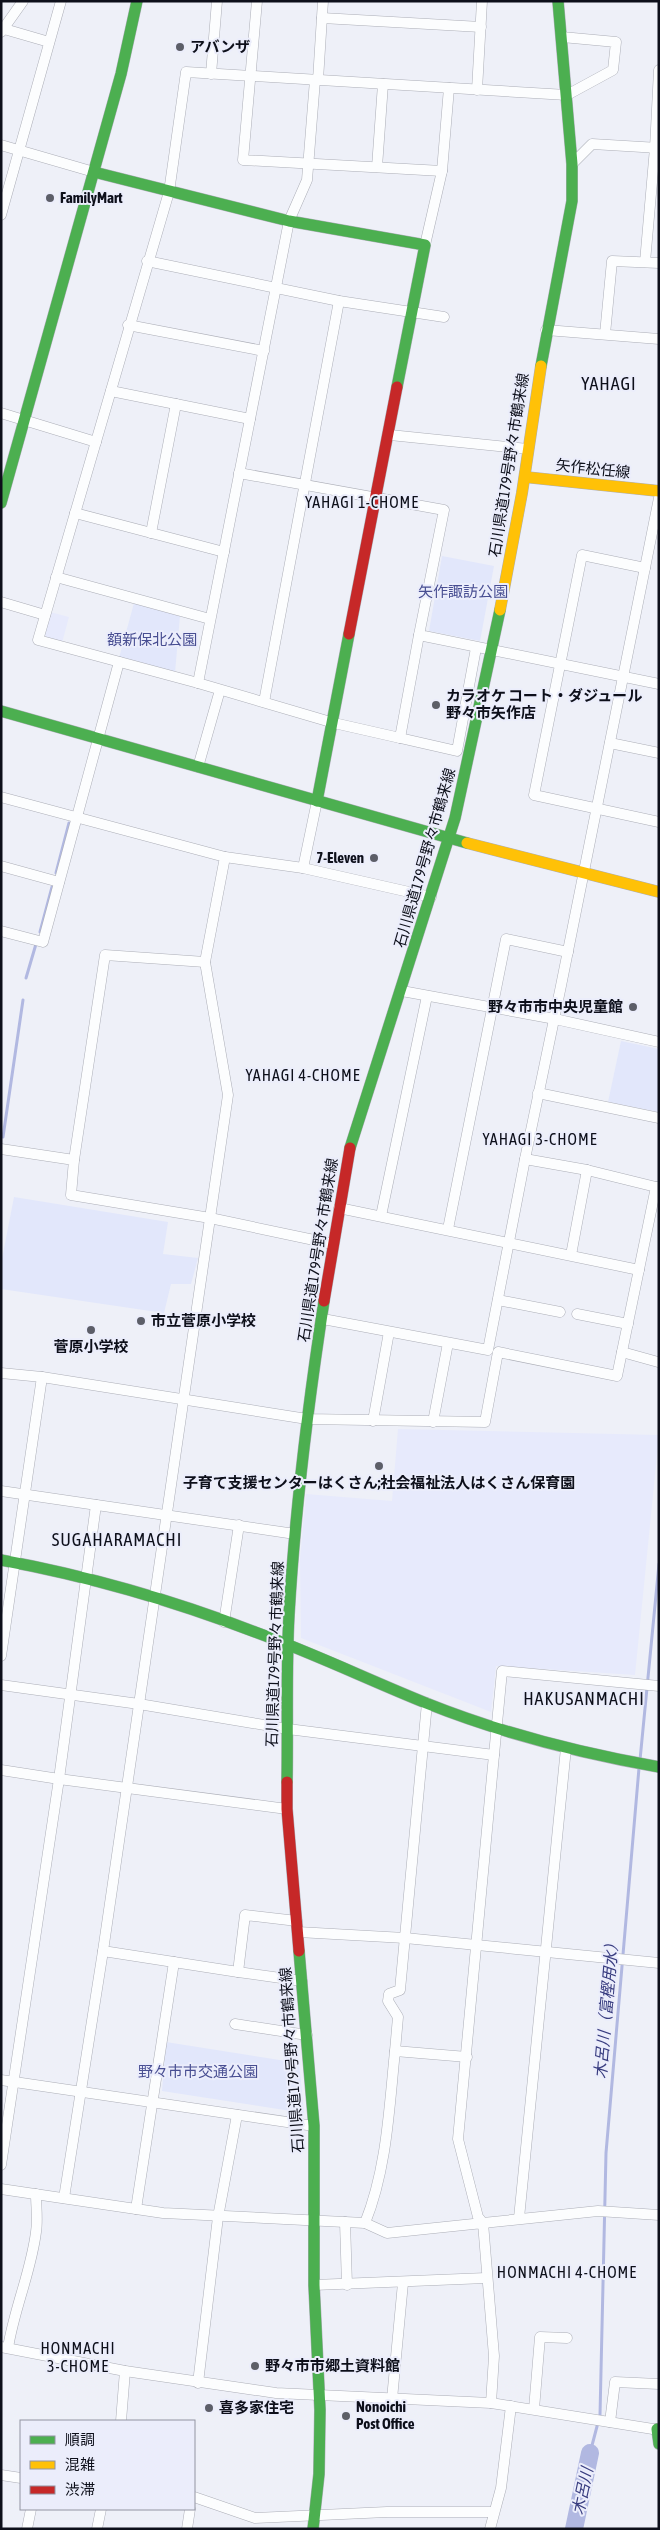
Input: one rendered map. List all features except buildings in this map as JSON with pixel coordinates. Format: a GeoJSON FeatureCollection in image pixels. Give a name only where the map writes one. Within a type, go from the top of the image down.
{"type":"FeatureCollection","features":[{"type":"Feature","properties":{"kind":"street"},"geometry":{"type":"LineString","coordinates":[[23,1],[2,29],[49,42]]}},
{"type":"Feature","properties":{"kind":"street"},"geometry":{"type":"LineString","coordinates":[[1,215],[60,1]]}},
{"type":"Feature","properties":{"kind":"street"},"geometry":{"type":"LineString","coordinates":[[1,503],[127,51],[137,1]]}},
{"type":"Feature","properties":{"kind":"street"},"geometry":{"type":"LineString","coordinates":[[211,74],[217,1]]}},
{"type":"Feature","properties":{"kind":"street"},"geometry":{"type":"LineString","coordinates":[[257,1],[252,76],[243,160],[442,171]]}},
{"type":"Feature","properties":{"kind":"street"},"geometry":{"type":"LineString","coordinates":[[198,683],[290,220],[307,180],[323,1]]}},
{"type":"Feature","properties":{"kind":"street"},"geometry":{"type":"LineString","coordinates":[[478,90],[482,1]]}},
{"type":"Feature","properties":{"kind":"street","name":"石川県道179号野々市鶴来線"},"geometry":{"type":"LineString","coordinates":[[313,2529],[318,2474],[319,2396],[314,2285],[314,2126],[287,1809],[289,1645],[295,1534],[307,1419],[348,1156],[402,991],[449,838],[492,651],[525,477],[546,330],[572,201],[572,164],[558,1]]}},
{"type":"Feature","properties":{"kind":"street"},"geometry":{"type":"LineString","coordinates":[[322,18],[481,27]]}},
{"type":"Feature","properties":{"kind":"street"},"geometry":{"type":"LineString","coordinates":[[476,648],[458,751],[334,723],[198,683],[38,640],[111,392],[147,261],[169,192],[186,72],[567,95],[613,70],[616,42],[562,37]]}},
{"type":"Feature","properties":{"kind":"street"},"geometry":{"type":"LineString","coordinates":[[645,262],[657,148],[659,70]]}},
{"type":"Feature","properties":{"kind":"street"},"geometry":{"type":"LineString","coordinates":[[377,167],[383,84]]}},
{"type":"Feature","properties":{"kind":"street"},"geometry":{"type":"LineString","coordinates":[[303,868],[334,723],[376,498],[390,435],[411,312],[442,171],[449,88]]}},
{"type":"Feature","properties":{"kind":"street"},"geometry":{"type":"LineString","coordinates":[[1,144],[169,192],[290,220],[425,245]]}},
{"type":"Feature","properties":{"kind":"street"},"geometry":{"type":"LineString","coordinates":[[572,164],[592,144],[657,148]]}},
{"type":"Feature","properties":{"kind":"street"},"geometry":{"type":"LineString","coordinates":[[147,261],[340,301],[444,317]]}},
{"type":"Feature","properties":{"kind":"street"},"geometry":{"type":"LineString","coordinates":[[606,334],[612,261],[659,263]]}},
{"type":"Feature","properties":{"kind":"street"},"geometry":{"type":"LineString","coordinates":[[264,702],[303,484],[340,301]]}},
{"type":"Feature","properties":{"kind":"street"},"geometry":{"type":"LineString","coordinates":[[128,326],[264,351]]}},
{"type":"Feature","properties":{"kind":"street"},"geometry":{"type":"LineString","coordinates":[[546,330],[659,339]]}},
{"type":"Feature","properties":{"kind":"street"},"geometry":{"type":"LineString","coordinates":[[111,392],[250,419]]}},
{"type":"Feature","properties":{"kind":"street"},"geometry":{"type":"LineString","coordinates":[[151,533],[176,404]]}},
{"type":"Feature","properties":{"kind":"street"},"geometry":{"type":"LineString","coordinates":[[1,413],[96,442]]}},
{"type":"Feature","properties":{"kind":"street"},"geometry":{"type":"LineString","coordinates":[[390,435],[528,449]]}},
{"type":"Feature","properties":{"kind":"street"},"geometry":{"type":"LineString","coordinates":[[239,473],[444,510],[400,738]]}},
{"type":"Feature","properties":{"kind":"street","name":"矢作松任線"},"geometry":{"type":"LineString","coordinates":[[525,477],[659,491]]}},
{"type":"Feature","properties":{"kind":"street"},"geometry":{"type":"LineString","coordinates":[[1,1373],[42,1377],[183,1398],[307,1419],[485,1422],[498,1300],[538,1093],[599,810],[622,677],[659,498]]}},
{"type":"Feature","properties":{"kind":"street"},"geometry":{"type":"LineString","coordinates":[[75,513],[224,552]]}},
{"type":"Feature","properties":{"kind":"street"},"geometry":{"type":"LineString","coordinates":[[645,568],[582,555],[534,795],[659,822]]}},
{"type":"Feature","properties":{"kind":"street"},"geometry":{"type":"LineString","coordinates":[[56,576],[210,618]]}},
{"type":"Feature","properties":{"kind":"street"},"geometry":{"type":"LineString","coordinates":[[1,602],[45,615]]}},
{"type":"Feature","properties":{"kind":"street"},"geometry":{"type":"LineString","coordinates":[[419,635],[659,684]]}},
{"type":"Feature","properties":{"kind":"street"},"geometry":{"type":"LineString","coordinates":[[1,931],[43,942],[118,662]]}},
{"type":"Feature","properties":{"kind":"street"},"geometry":{"type":"LineString","coordinates":[[198,767],[220,690]]}},
{"type":"Feature","properties":{"kind":"street"},"geometry":{"type":"LineString","coordinates":[[1,711],[449,838],[659,892]]}},
{"type":"Feature","properties":{"kind":"street"},"geometry":{"type":"LineString","coordinates":[[610,743],[659,753]]}},
{"type":"Feature","properties":{"kind":"street"},"geometry":{"type":"LineString","coordinates":[[1,797],[225,857],[303,868],[431,897]]}},
{"type":"Feature","properties":{"kind":"street"},"geometry":{"type":"LineString","coordinates":[[64,2198],[103,1951],[228,1096],[205,962],[225,857]]}},
{"type":"Feature","properties":{"kind":"street"},"geometry":{"type":"LineString","coordinates":[[1,866],[60,882]]}},
{"type":"Feature","properties":{"kind":"street"},"geometry":{"type":"LineString","coordinates":[[448,1229],[506,939],[568,952]]}},
{"type":"Feature","properties":{"kind":"street"},"geometry":{"type":"LineString","coordinates":[[205,962],[105,954],[74,1160],[71,1195],[210,1218],[333,1244]]}},
{"type":"Feature","properties":{"kind":"street"},"geometry":{"type":"LineString","coordinates":[[402,991],[555,1019],[659,1042]]}},
{"type":"Feature","properties":{"kind":"street"},"geometry":{"type":"LineString","coordinates":[[381,1216],[427,996]]}},
{"type":"Feature","properties":{"kind":"street"},"geometry":{"type":"LineString","coordinates":[[538,1093],[659,1118]]}},
{"type":"Feature","properties":{"kind":"street"},"geometry":{"type":"LineString","coordinates":[[1,1149],[74,1160]]}},
{"type":"Feature","properties":{"kind":"street"},"geometry":{"type":"LineString","coordinates":[[323,1319],[617,1376],[658,1187],[587,1170],[525,1159]]}},
{"type":"Feature","properties":{"kind":"street"},"geometry":{"type":"LineString","coordinates":[[571,1255],[587,1170]]}},
{"type":"Feature","properties":{"kind":"street"},"geometry":{"type":"LineString","coordinates":[[339,1208],[639,1270]]}},
{"type":"Feature","properties":{"kind":"street"},"geometry":{"type":"LineString","coordinates":[[498,1300],[560,1312]]}},
{"type":"Feature","properties":{"kind":"street"},"geometry":{"type":"LineString","coordinates":[[578,1314],[628,1324]]}},
{"type":"Feature","properties":{"kind":"street"},"geometry":{"type":"LineString","coordinates":[[373,1421],[389,1332]]}},
{"type":"Feature","properties":{"kind":"street"},"geometry":{"type":"LineString","coordinates":[[433,1422],[448,1342]]}},
{"type":"Feature","properties":{"kind":"street"},"geometry":{"type":"LineString","coordinates":[[622,1352],[658,1362]]}},
{"type":"Feature","properties":{"kind":"street"},"geometry":{"type":"LineString","coordinates":[[1,1656],[42,1377]]}},
{"type":"Feature","properties":{"kind":"street"},"geometry":{"type":"LineString","coordinates":[[1,1491],[295,1534]]}},
{"type":"Feature","properties":{"kind":"street"},"geometry":{"type":"LineString","coordinates":[[1,2165],[59,1779],[96,1505]]}},
{"type":"Feature","properties":{"kind":"street"},"geometry":{"type":"LineString","coordinates":[[224,1622],[238,1525]]}},
{"type":"Feature","properties":{"kind":"street"},"geometry":{"type":"LineString","coordinates":[[1,1560],[86,1577],[155,1597],[289,1645],[427,1703],[496,1727],[566,1748],[648,1765]]}},
{"type":"Feature","properties":{"kind":"street"},"geometry":{"type":"LineString","coordinates":[[491,2403],[494,2356],[486,2278],[483,2223],[478,2217],[458,2139],[502,1671],[653,1685]]}},
{"type":"Feature","properties":{"kind":"street"},"geometry":{"type":"LineString","coordinates":[[1,1685],[139,1704],[288,1729],[494,1755]]}},
{"type":"Feature","properties":{"kind":"street"},"geometry":{"type":"LineString","coordinates":[[365,2223],[378,2188],[384,2152],[398,2017],[388,2001],[389,1994],[400,1990],[427,1703]]}},
{"type":"Feature","properties":{"kind":"street"},"geometry":{"type":"LineString","coordinates":[[519,2218],[566,1748]]}},
{"type":"Feature","properties":{"kind":"street"},"geometry":{"type":"LineString","coordinates":[[1,1770],[126,1789],[287,1809]]}},
{"type":"Feature","properties":{"kind":"street"},"geometry":{"type":"LineString","coordinates":[[238,1972],[245,1914],[297,1926],[476,1946],[659,1963]]}},
{"type":"Feature","properties":{"kind":"street"},"geometry":{"type":"LineString","coordinates":[[103,1951],[302,1981]]}},
{"type":"Feature","properties":{"kind":"street"},"geometry":{"type":"LineString","coordinates":[[136,2209],[174,1962]]}},
{"type":"Feature","properties":{"kind":"street"},"geometry":{"type":"LineString","coordinates":[[235,2024],[307,2035]]}},
{"type":"Feature","properties":{"kind":"street"},"geometry":{"type":"LineString","coordinates":[[395,2051],[467,2056]]}},
{"type":"Feature","properties":{"kind":"street"},"geometry":{"type":"LineString","coordinates":[[1,2080],[314,2126]]}},
{"type":"Feature","properties":{"kind":"street"},"geometry":{"type":"LineString","coordinates":[[198,2383],[218,2217],[237,2115]]}},
{"type":"Feature","properties":{"kind":"street"},"geometry":{"type":"LineString","coordinates":[[1,2189],[136,2209],[218,2217],[365,2223],[387,2233],[519,2218],[605,2211],[659,2215]]}},
{"type":"Feature","properties":{"kind":"street"},"geometry":{"type":"LineString","coordinates":[[36,2194],[36,2230],[29,2270],[4,2347],[126,2372],[198,2383],[319,2396],[491,2403],[534,2409],[658,2429],[659,2444]]}},
{"type":"Feature","properties":{"kind":"street"},"geometry":{"type":"LineString","coordinates":[[345,2222],[347,2285]]}},
{"type":"Feature","properties":{"kind":"street"},"geometry":{"type":"LineString","coordinates":[[314,2285],[486,2278]]}},
{"type":"Feature","properties":{"kind":"street"},"geometry":{"type":"LineString","coordinates":[[392,2399],[403,2282]]}},
{"type":"Feature","properties":{"kind":"street"},"geometry":{"type":"LineString","coordinates":[[534,2409],[540,2337],[567,2338]]}},
{"type":"Feature","properties":{"kind":"street"},"geometry":{"type":"LineString","coordinates":[[121,2420],[126,2372]]}},
{"type":"Feature","properties":{"kind":"street"},"geometry":{"type":"LineString","coordinates":[[602,2421],[615,2382],[659,2384]]}},
{"type":"Feature","properties":{"kind":"street"},"geometry":{"type":"LineString","coordinates":[[490,2529],[493,2512],[501,2488],[511,2406]]}},
{"type":"Feature","properties":{"kind":"street"},"geometry":{"type":"LineString","coordinates":[[1,2475],[20,2478]]}},
{"type":"Feature","properties":{"kind":"street"},"geometry":{"type":"LineString","coordinates":[[195,2497],[255,2518],[314,2514],[493,2512]]}},
{"type":"Feature","properties":{"kind":"street"},"geometry":{"type":"LineString","coordinates":[[27,2529],[31,2510]]}},
{"type":"Feature","properties":{"kind":"street"},"geometry":{"type":"LineString","coordinates":[[97,2529],[101,2510]]}},
{"type":"Feature","properties":{"kind":"street"},"geometry":{"type":"LineString","coordinates":[[187,2529],[190,2510]]}},
{"type":"Feature","properties":{"kind":"shaded area"},"geometry":{"type":"Polygon","coordinates":[[[50,612],[69,617],[62,643],[47,638],[44,633],[50,612]]]}},
{"type":"Feature","properties":{"kind":"shaded area"},"geometry":{"type":"Polygon","coordinates":[[[398,1429],[659,1435],[635,1675],[496,1666],[491,1712],[301,1638],[300,1559],[306,1494],[392,1501],[398,1429]]]}},
{"type":"Feature","properties":{"kind":"green space","name":"矢作諏訪公園"},"geometry":{"type":"Polygon","coordinates":[[[442,556],[494,566],[480,641],[429,631],[442,556]]]}},
{"type":"Feature","properties":{"kind":"green space","name":"額新保北公園"},"geometry":{"type":"Polygon","coordinates":[[[134,603],[180,616],[175,673],[119,658],[134,603]]]}},
{"type":"Feature","properties":{"kind":"green space"},"geometry":{"type":"Polygon","coordinates":[[[621,1041],[659,1049],[659,1112],[608,1102],[621,1041]]]}},
{"type":"Feature","properties":{"kind":"green space"},"geometry":{"type":"Polygon","coordinates":[[[14,1197],[168,1222],[163,1254],[198,1258],[191,1284],[171,1284],[164,1313],[1,1289],[1,1264],[14,1197]]]}},
{"type":"Feature","properties":{"kind":"green space","name":"野々市市交通公園"},"geometry":{"type":"Polygon","coordinates":[[[166,2042],[299,2063],[304,2113],[162,2091],[166,2042]]]}},
{"type":"Feature","properties":{"kind":"waterway"},"geometry":{"type":"LineString","coordinates":[[56,873],[69,823]]}},
{"type":"Feature","properties":{"kind":"waterway"},"geometry":{"type":"LineString","coordinates":[[40,932],[52,887]]}},
{"type":"Feature","properties":{"kind":"waterway"},"geometry":{"type":"LineString","coordinates":[[26,978],[36,944]]}},
{"type":"Feature","properties":{"kind":"waterway"},"geometry":{"type":"LineString","coordinates":[[3,1137],[23,1000]]}},
{"type":"Feature","properties":{"kind":"waterway","name":"木呂川（富樫用水）"},"geometry":{"type":"LineString","coordinates":[[640,1760],[659,1564]]}},
{"type":"Feature","properties":{"kind":"waterway","name":"木呂川（富樫用水）"},"geometry":{"type":"LineString","coordinates":[[590,2453],[600,2415],[606,2153],[639,1768]]}},
{"type":"Feature","properties":{"kind":"waterway","name":"木呂川"},"geometry":{"type":"LineString","coordinates":[[574,2529],[590,2453]]}},
{"type":"Feature","properties":{"kind":"traffic: fast"},"geometry":{"type":"LineString","coordinates":[[1,503],[121,74],[137,1]]}},
{"type":"Feature","properties":{"kind":"traffic: fast"},"geometry":{"type":"LineString","coordinates":[[541,366],[572,201],[572,164],[558,1]]}},
{"type":"Feature","properties":{"kind":"traffic: fast"},"geometry":{"type":"LineString","coordinates":[[94,172],[289,221],[425,245],[397,387]]}},
{"type":"Feature","properties":{"kind":"traffic: fast"},"geometry":{"type":"LineString","coordinates":[[350,1148],[455,818],[500,610]]}},
{"type":"Feature","properties":{"kind":"traffic: fast"},"geometry":{"type":"LineString","coordinates":[[317,801],[349,634]]}},
{"type":"Feature","properties":{"kind":"traffic: fast"},"geometry":{"type":"LineString","coordinates":[[1,711],[467,843]]}},
{"type":"Feature","properties":{"kind":"traffic: fast"},"geometry":{"type":"LineString","coordinates":[[287,1782],[289,1615],[295,1536],[303,1458],[324,1301]]}},
{"type":"Feature","properties":{"kind":"traffic: fast"},"geometry":{"type":"LineString","coordinates":[[1,1560],[98,1581],[224,1620],[277,1640],[426,1703],[483,1724],[570,1749],[659,1767]]}},
{"type":"Feature","properties":{"kind":"traffic: fast"},"geometry":{"type":"LineString","coordinates":[[299,1951],[314,2126],[314,2285],[320,2410],[319,2474],[313,2529]]}},
{"type":"Feature","properties":{"kind":"traffic: fast"},"geometry":{"type":"LineString","coordinates":[[657,2429],[659,2444]]}},
{"type":"Feature","properties":{"kind":"traffic: slow"},"geometry":{"type":"LineString","coordinates":[[500,610],[522,493],[541,366]]}},
{"type":"Feature","properties":{"kind":"traffic: slow"},"geometry":{"type":"LineString","coordinates":[[525,477],[659,491]]}},
{"type":"Feature","properties":{"kind":"traffic: slow"},"geometry":{"type":"LineString","coordinates":[[467,843],[659,892]]}},
{"type":"Feature","properties":{"kind":"traffic: jam"},"geometry":{"type":"LineString","coordinates":[[349,634],[397,387]]}},
{"type":"Feature","properties":{"kind":"traffic: jam"},"geometry":{"type":"LineString","coordinates":[[324,1301],[350,1148]]}},
{"type":"Feature","properties":{"kind":"traffic: jam"},"geometry":{"type":"LineString","coordinates":[[287,1782],[287,1809],[299,1951]]}},
{"type":"Feature","properties":{"kind":"place","name":"アバンザ"},"geometry":{"type":"Point","coordinates":[180,47]}},
{"type":"Feature","properties":{"kind":"place","name":"FamilyMart"},"geometry":{"type":"Point","coordinates":[50,198]}},
{"type":"Feature","properties":{"kind":"place","name":"カラオケ コート・ダジュール 野々市矢作店"},"geometry":{"type":"Point","coordinates":[436,705]}},
{"type":"Feature","properties":{"kind":"place","name":"7-Eleven"},"geometry":{"type":"Point","coordinates":[374,858]}},
{"type":"Feature","properties":{"kind":"place","name":"野々市市中央児童館"},"geometry":{"type":"Point","coordinates":[633,1007]}},
{"type":"Feature","properties":{"kind":"place","name":"市立菅原小学校"},"geometry":{"type":"Point","coordinates":[141,1321]}},
{"type":"Feature","properties":{"kind":"place","name":"菅原小学校"},"geometry":{"type":"Point","coordinates":[91,1330]}},
{"type":"Feature","properties":{"kind":"place","name":"子育て支援センターはくさん;社会福祉法人はくさん保育園"},"geometry":{"type":"Point","coordinates":[379,1466]}},
{"type":"Feature","properties":{"kind":"place","name":"野々市市郷土資料館"},"geometry":{"type":"Point","coordinates":[255,2366]}},
{"type":"Feature","properties":{"kind":"place","name":"喜多家住宅"},"geometry":{"type":"Point","coordinates":[209,2408]}},
{"type":"Feature","properties":{"kind":"place","name":"Nonoichi Post Office"},"geometry":{"type":"Point","coordinates":[346,2416]}},
{"type":"Feature","properties":{"kind":"district","name":"YAHAGI"},"geometry":{"type":"Point","coordinates":[609,384]}},
{"type":"Feature","properties":{"kind":"district","name":"YAHAGI 1-CHOME"},"geometry":{"type":"Point","coordinates":[362,502]}},
{"type":"Feature","properties":{"kind":"district","name":"YAHAGI 4-CHOME"},"geometry":{"type":"Point","coordinates":[303,1075]}},
{"type":"Feature","properties":{"kind":"district","name":"YAHAGI 3-CHOME"},"geometry":{"type":"Point","coordinates":[540,1139]}},
{"type":"Feature","properties":{"kind":"district","name":"SUGAHARAMACHI"},"geometry":{"type":"Point","coordinates":[117,1540]}},
{"type":"Feature","properties":{"kind":"district","name":"HAKUSANMACHI"},"geometry":{"type":"Point","coordinates":[584,1699]}},
{"type":"Feature","properties":{"kind":"district","name":"HONMACHI 4-CHOME"},"geometry":{"type":"Point","coordinates":[567,2272]}},
{"type":"Feature","properties":{"kind":"district","name":"HONMACHI 3-CHOME"},"geometry":{"type":"Point","coordinates":[78,2357]}}]}
